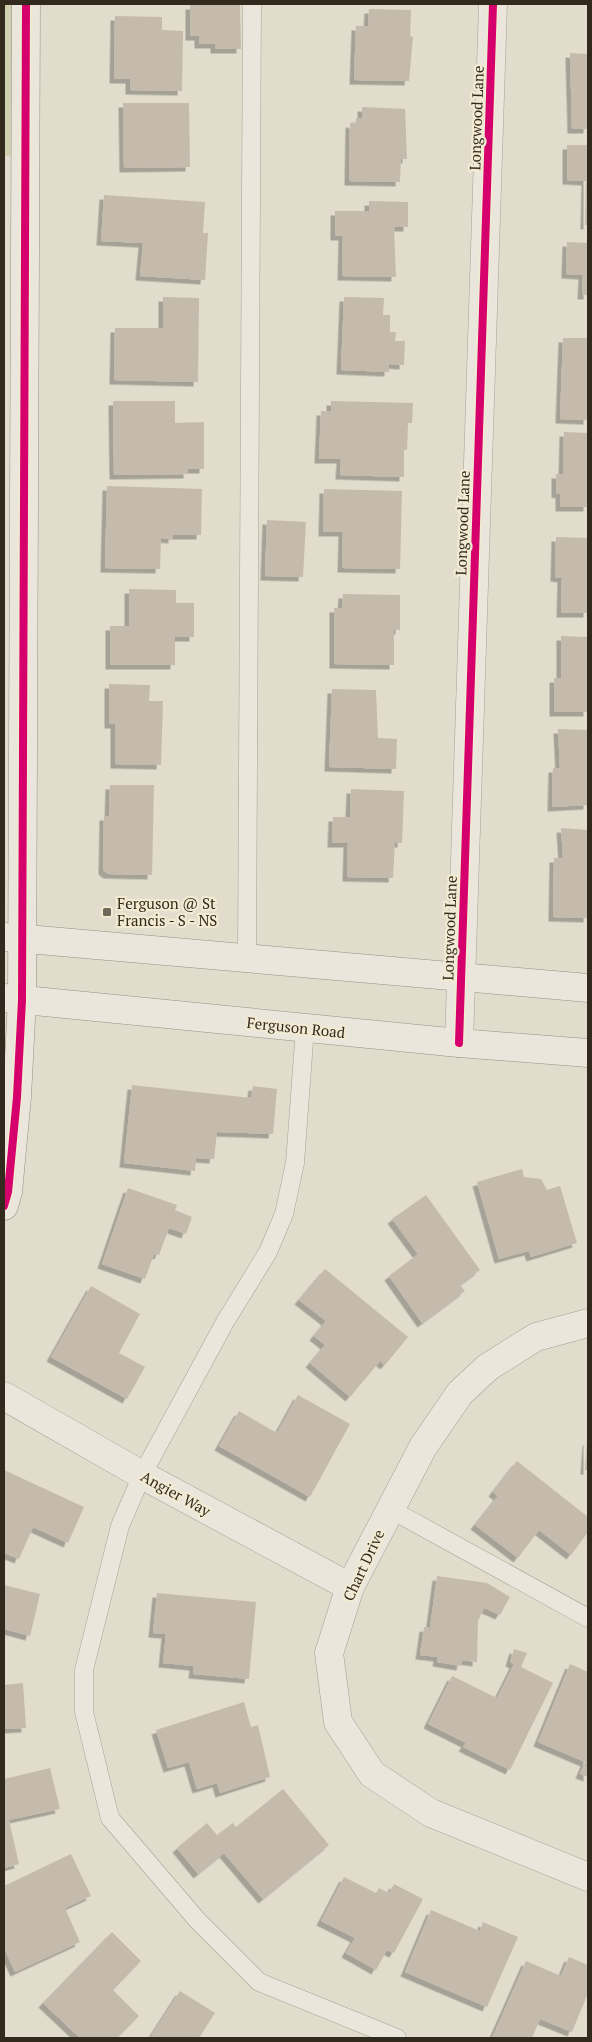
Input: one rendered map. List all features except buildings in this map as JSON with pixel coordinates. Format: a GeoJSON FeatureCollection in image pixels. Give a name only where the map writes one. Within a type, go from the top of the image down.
{"type":"FeatureCollection","features":[{"type":"Feature","properties":{"kind":"street"},"geometry":{"type":"LineString","coordinates":[[4,1206],[8,1192],[17,1097],[12,938],[26,4]]}},
{"type":"Feature","properties":{"kind":"street","name":"Longwood Lane"},"geometry":{"type":"LineString","coordinates":[[459,1043],[493,4]]}},
{"type":"Feature","properties":{"kind":"street"},"geometry":{"type":"LineString","coordinates":[[12,938],[588,988]]}},
{"type":"Feature","properties":{"kind":"street","name":"Ferguson Road"},"geometry":{"type":"LineString","coordinates":[[13,999],[459,1043],[588,1053]]}},
{"type":"Feature","properties":{"kind":"street","name":"Chart Drive"},"geometry":{"type":"LineString","coordinates":[[588,1323],[536,1338],[488,1367],[467,1387],[423,1447],[390,1509],[350,1587],[329,1653],[338,1722],[372,1774],[430,1813],[588,1876]]}},
{"type":"Feature","properties":{"kind":"street","name":"Angier Way"},"geometry":{"type":"LineString","coordinates":[[4,1396],[142,1475],[350,1587]]}},
{"type":"Feature","properties":{"kind":"lane"},"geometry":{"type":"LineString","coordinates":[[247,957],[252,4]]}},
{"type":"Feature","properties":{"kind":"lane"},"geometry":{"type":"LineString","coordinates":[[305,1028],[295,1162],[284,1214],[268,1252],[225,1322],[142,1475],[120,1526],[84,1670],[84,1712],[110,1818],[198,1921],[259,1982],[397,2038]]}},
{"type":"Feature","properties":{"kind":"lane"},"geometry":{"type":"LineString","coordinates":[[390,1509],[588,1618]]}},
{"type":"Feature","properties":{"kind":"green space"},"geometry":{"type":"Polygon","coordinates":[[[4,4],[13,4],[14,155],[4,156],[4,4]]]}},
{"type":"Feature","properties":{"kind":"cycle path"},"geometry":{"type":"LineString","coordinates":[[4,1206],[8,1192],[17,1097],[22,1000],[26,4]]}},
{"type":"Feature","properties":{"kind":"cycle path"},"geometry":{"type":"LineString","coordinates":[[459,1043],[493,4]]}},
{"type":"Feature","properties":{"kind":"place","name":"Ferguson @ St Francis - S - NS"},"geometry":{"type":"Point","coordinates":[107,912]}}]}
